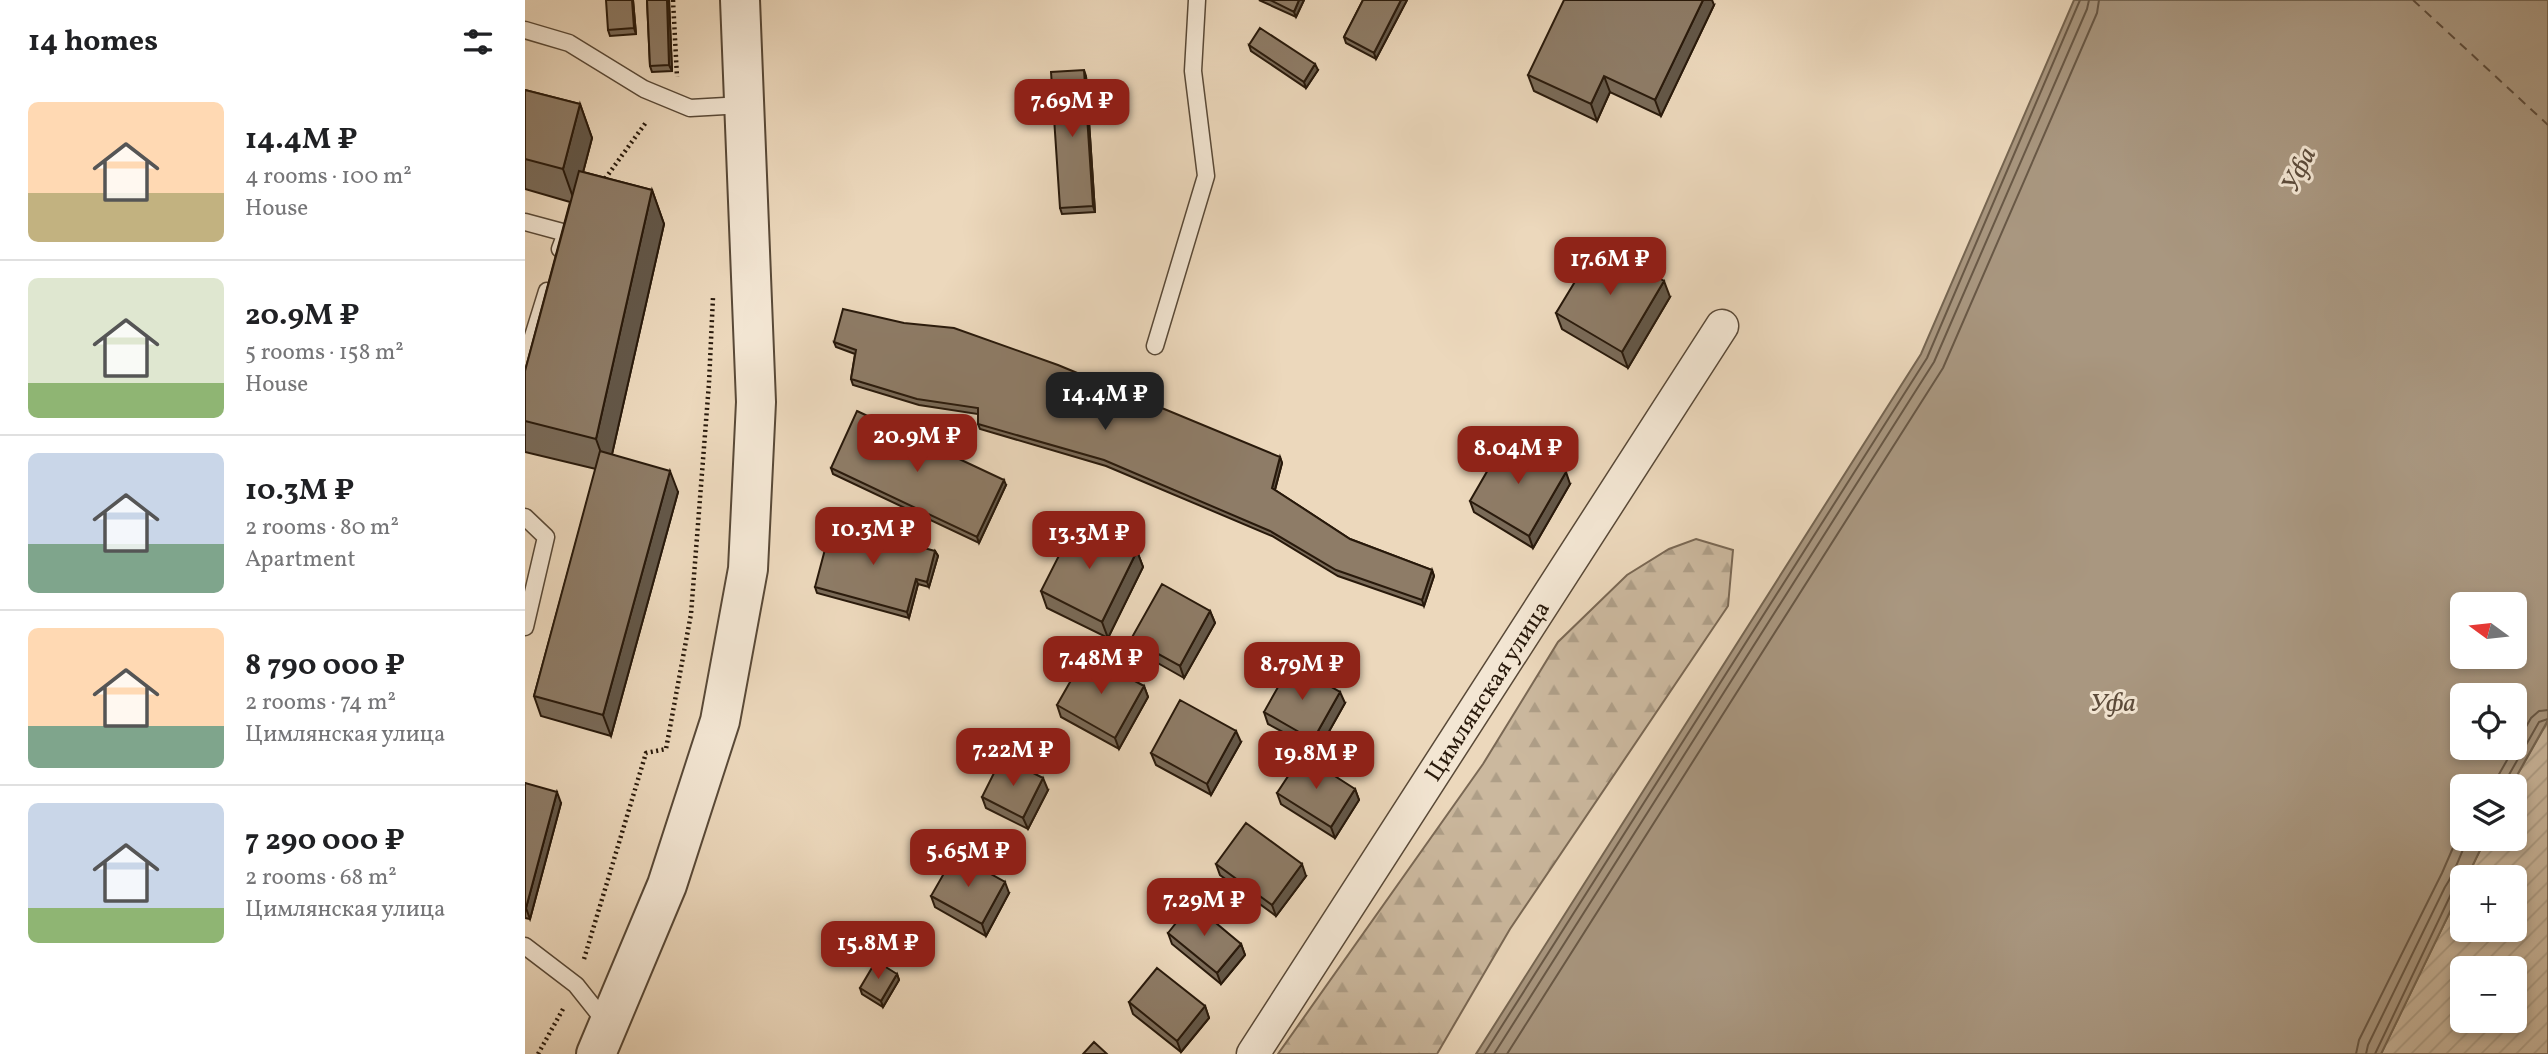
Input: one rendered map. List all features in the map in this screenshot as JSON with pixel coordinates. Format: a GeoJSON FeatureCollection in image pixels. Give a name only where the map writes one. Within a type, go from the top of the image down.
{"type":"FeatureCollection","features":[{"type":"Feature","properties":{"kind":"street"},"geometry":{"type":"LineString","coordinates":[[603,1040],[667,884],[720,721],[748,569],[756,402],[740,0]]}},
{"type":"Feature","properties":{"kind":"street","name":"Цимлянская улица"},"geometry":{"type":"LineString","coordinates":[[1253,1054],[1722,326]]}},
{"type":"Feature","properties":{"kind":"lane"},"geometry":{"type":"LineString","coordinates":[[1155,346],[1206,176],[1193,71],[1197,0]]}},
{"type":"Feature","properties":{"kind":"lane"},"geometry":{"type":"LineString","coordinates":[[525,30],[569,43],[644,89],[690,108],[743,104]]}},
{"type":"Feature","properties":{"kind":"lane"},"geometry":{"type":"LineString","coordinates":[[525,222],[566,233],[525,362]]}},
{"type":"Feature","properties":{"kind":"lane"},"geometry":{"type":"LineString","coordinates":[[525,517],[546,537],[525,627]]}},
{"type":"Feature","properties":{"kind":"lane"},"geometry":{"type":"LineString","coordinates":[[525,946],[576,985],[603,1040]]}},
{"type":"Feature","properties":{"kind":"path"},"geometry":{"type":"LineString","coordinates":[[673,0],[676,76],[690,108]]}},
{"type":"Feature","properties":{"kind":"path"},"geometry":{"type":"LineString","coordinates":[[598,188],[647,121]]}},
{"type":"Feature","properties":{"kind":"path"},"geometry":{"type":"LineString","coordinates":[[538,1054],[576,985],[646,753],[666,749],[691,614],[709,383],[713,291]]}},
{"type":"Feature","properties":{"kind":"green space"},"geometry":{"type":"Polygon","coordinates":[[[1696,539],[1733,550],[1728,606],[1510,929],[1437,1054],[1278,1054],[1483,764],[1558,642],[1627,575],[1669,549],[1696,539]]]}},
{"type":"Feature","properties":{"kind":"green space"},"geometry":{"type":"Polygon","coordinates":[[[2548,721],[2548,1054],[2381,1054],[2450,912],[2450,942],[2527,942],[2527,865],[2473,865],[2480,851],[2527,851],[2527,774],[2518,774],[2548,721]]]}},
{"type":"Feature","properties":{"kind":"water","name":"Уфа"},"geometry":{"type":"Polygon","coordinates":[[[2074,0],[2548,0],[2548,720],[2527,757],[2527,683],[2450,683],[2450,760],[2526,760],[2518,774],[2450,774],[2450,851],[2480,851],[2473,865],[2450,865],[2450,912],[2381,1054],[1476,1054],[1921,354],[2074,0]]]}},
{"type":"Feature","properties":{"kind":"building"},"geometry":{"type":"Polygon","coordinates":[[[606,0],[632,0],[634,28],[608,30],[606,0]]]}},
{"type":"Feature","properties":{"kind":"building"},"geometry":{"type":"Polygon","coordinates":[[[647,0],[667,0],[669,65],[650,66],[647,0]]]}},
{"type":"Feature","properties":{"kind":"building"},"geometry":{"type":"Polygon","coordinates":[[[1270,0],[1299,0],[1294,12],[1270,0]]]}},
{"type":"Feature","properties":{"kind":"building"},"geometry":{"type":"Polygon","coordinates":[[[1363,0],[1401,0],[1374,53],[1344,37],[1363,0]]]}},
{"type":"Feature","properties":{"kind":"building"},"geometry":{"type":"Polygon","coordinates":[[[1564,0],[1703,0],[1655,100],[1604,76],[1591,104],[1528,75],[1564,0]]]}},
{"type":"Feature","properties":{"kind":"building"},"geometry":{"type":"Polygon","coordinates":[[[1260,28],[1315,64],[1304,82],[1249,45],[1260,28]]]}},
{"type":"Feature","properties":{"kind":"building"},"geometry":{"type":"Polygon","coordinates":[[[1084,70],[1093,206],[1060,208],[1051,72],[1084,70]]]}},
{"type":"Feature","properties":{"kind":"building"},"geometry":{"type":"Polygon","coordinates":[[[525,90],[580,104],[563,169],[525,159],[525,90]]]}},
{"type":"Feature","properties":{"kind":"building"},"geometry":{"type":"Polygon","coordinates":[[[579,171],[652,190],[596,439],[525,421],[525,371],[579,171]]]}},
{"type":"Feature","properties":{"kind":"building"},"geometry":{"type":"Polygon","coordinates":[[[1599,242],[1664,281],[1622,352],[1556,313],[1599,242]]]}},
{"type":"Feature","properties":{"kind":"building"},"geometry":{"type":"Polygon","coordinates":[[[843,309],[904,323],[954,328],[1058,365],[1280,457],[1272,488],[1350,539],[1432,570],[1422,600],[1336,570],[1270,531],[1104,460],[978,424],[978,408],[917,399],[851,379],[856,350],[834,342],[843,309]]]}},
{"type":"Feature","properties":{"kind":"building"},"geometry":{"type":"Polygon","coordinates":[[[857,411],[1004,480],[977,537],[831,468],[857,411]]]}},
{"type":"Feature","properties":{"kind":"building"},"geometry":{"type":"Polygon","coordinates":[[[1507,437],[1566,472],[1529,536],[1470,501],[1507,437]]]}},
{"type":"Feature","properties":{"kind":"building"},"geometry":{"type":"Polygon","coordinates":[[[600,451],[670,471],[603,715],[534,696],[600,451]]]}},
{"type":"Feature","properties":{"kind":"building"},"geometry":{"type":"Polygon","coordinates":[[[1077,520],[1137,551],[1102,622],[1041,591],[1077,520]]]}},
{"type":"Feature","properties":{"kind":"building"},"geometry":{"type":"Polygon","coordinates":[[[832,523],[935,551],[927,582],[916,579],[907,612],[815,587],[832,523]]]}},
{"type":"Feature","properties":{"kind":"building"},"geometry":{"type":"Polygon","coordinates":[[[1162,584],[1210,611],[1180,666],[1131,639],[1162,584]]]}},
{"type":"Feature","properties":{"kind":"building"},"geometry":{"type":"Polygon","coordinates":[[[1086,654],[1144,686],[1115,738],[1057,705],[1086,654]]]}},
{"type":"Feature","properties":{"kind":"building"},"geometry":{"type":"Polygon","coordinates":[[[1291,664],[1340,692],[1313,740],[1264,712],[1291,664]]]}},
{"type":"Feature","properties":{"kind":"building"},"geometry":{"type":"Polygon","coordinates":[[[1180,700],[1236,731],[1207,784],[1151,753],[1180,700]]]}},
{"type":"Feature","properties":{"kind":"building"},"geometry":{"type":"Polygon","coordinates":[[[1302,755],[1355,789],[1331,827],[1277,793],[1302,755]]]}},
{"type":"Feature","properties":{"kind":"building"},"geometry":{"type":"Polygon","coordinates":[[[1002,757],[1043,778],[1023,818],[982,797],[1002,757]]]}},
{"type":"Feature","properties":{"kind":"building"},"geometry":{"type":"Polygon","coordinates":[[[525,783],[557,792],[526,908],[525,907],[525,783]]]}},
{"type":"Feature","properties":{"kind":"building"},"geometry":{"type":"Polygon","coordinates":[[[1246,823],[1302,864],[1272,905],[1216,864],[1246,823]]]}},
{"type":"Feature","properties":{"kind":"building"},"geometry":{"type":"Polygon","coordinates":[[[955,854],[1005,882],[982,924],[931,896],[955,854]]]}},
{"type":"Feature","properties":{"kind":"building"},"geometry":{"type":"Polygon","coordinates":[[[1192,903],[1241,944],[1217,973],[1168,933],[1192,903]]]}},
{"type":"Feature","properties":{"kind":"building"},"geometry":{"type":"Polygon","coordinates":[[[876,961],[897,974],[881,1001],[860,988],[876,961]]]}},
{"type":"Feature","properties":{"kind":"building"},"geometry":{"type":"Polygon","coordinates":[[[1157,968],[1205,1006],[1177,1041],[1129,1002],[1157,968]]]}},
{"type":"Feature","properties":{"kind":"building"},"geometry":{"type":"Polygon","coordinates":[[[1094,1042],[1107,1054],[1083,1054],[1094,1042]]]}},
{"type":"Feature","properties":{"kind":"ferry route"},"geometry":{"type":"LineString","coordinates":[[2413,0],[2548,125]]}}]}
